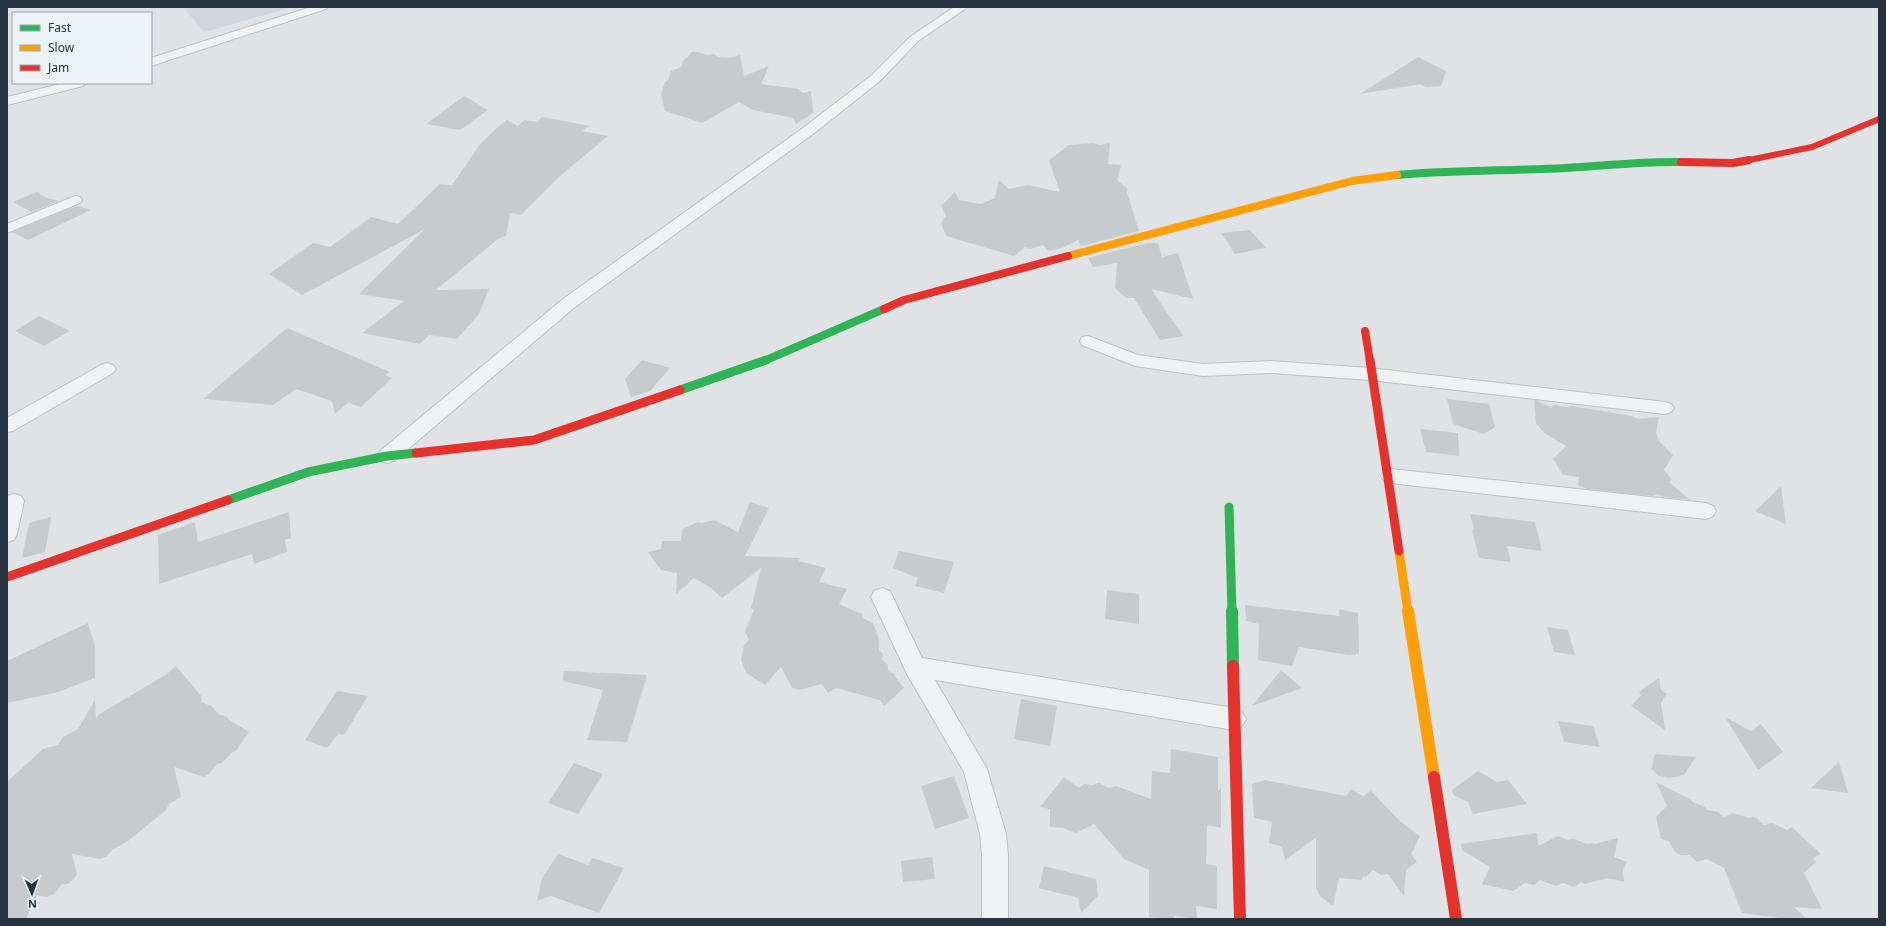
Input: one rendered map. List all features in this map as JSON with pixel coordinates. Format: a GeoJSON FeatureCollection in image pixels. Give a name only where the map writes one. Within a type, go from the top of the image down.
{"type":"FeatureCollection","features":[{"type":"Feature","properties":{"kind":"street"},"geometry":{"type":"LineString","coordinates":[[152,62],[322,7]]}},
{"type":"Feature","properties":{"kind":"street"},"geometry":{"type":"LineString","coordinates":[[387,456],[569,303],[808,131],[876,78],[914,39],[962,7]]}},
{"type":"Feature","properties":{"kind":"street"},"geometry":{"type":"LineString","coordinates":[[7,101],[75,84]]}},
{"type":"Feature","properties":{"kind":"street"},"geometry":{"type":"LineString","coordinates":[[7,577],[308,472],[387,456],[534,440],[762,362],[904,300],[1352,181],[1434,171],[1566,168],[1653,161],[1710,164],[1734,163],[1812,147],[1879,119]]}},
{"type":"Feature","properties":{"kind":"street"},"geometry":{"type":"LineString","coordinates":[[7,228],[75,200]]}},
{"type":"Feature","properties":{"kind":"street"},"geometry":{"type":"LineString","coordinates":[[1365,331],[1370,374],[1456,919]]}},
{"type":"Feature","properties":{"kind":"street"},"geometry":{"type":"LineString","coordinates":[[1088,341],[1135,360],[1203,370],[1271,367],[1370,374],[1665,408]]}},
{"type":"Feature","properties":{"kind":"street"},"geometry":{"type":"LineString","coordinates":[[7,426],[107,369]]}},
{"type":"Feature","properties":{"kind":"street"},"geometry":{"type":"LineString","coordinates":[[1391,476],[1706,511]]}},
{"type":"Feature","properties":{"kind":"street"},"geometry":{"type":"LineString","coordinates":[[7,504],[14,501],[7,534]]}},
{"type":"Feature","properties":{"kind":"street"},"geometry":{"type":"LineString","coordinates":[[1229,507],[1232,573],[1234,719],[1240,919]]}},
{"type":"Feature","properties":{"kind":"street"},"geometry":{"type":"LineString","coordinates":[[882,597],[916,667],[975,769],[993,834],[995,855],[995,919]]}},
{"type":"Feature","properties":{"kind":"street"},"geometry":{"type":"LineString","coordinates":[[916,667],[1234,719]]}},
{"type":"Feature","properties":{"kind":"shaded area"},"geometry":{"type":"Polygon","coordinates":[[[183,7],[293,7],[204,32],[183,7]]]}},
{"type":"Feature","properties":{"kind":"building"},"geometry":{"type":"Polygon","coordinates":[[[692,52],[707,55],[714,54],[718,57],[729,58],[740,55],[744,76],[769,66],[761,84],[798,89],[803,93],[811,91],[813,113],[796,124],[793,118],[753,110],[739,102],[702,123],[665,111],[661,94],[665,82],[668,80],[671,71],[681,67],[683,61],[692,52]]]}},
{"type":"Feature","properties":{"kind":"building"},"geometry":{"type":"Polygon","coordinates":[[[1418,57],[1446,71],[1441,86],[1426,87],[1421,84],[1360,94],[1418,57]]]}},
{"type":"Feature","properties":{"kind":"building"},"geometry":{"type":"Polygon","coordinates":[[[464,96],[488,110],[460,130],[426,124],[464,96]]]}},
{"type":"Feature","properties":{"kind":"building"},"geometry":{"type":"Polygon","coordinates":[[[542,117],[590,126],[582,131],[608,136],[560,176],[521,215],[510,213],[506,236],[498,239],[436,290],[489,289],[479,314],[457,339],[429,335],[420,344],[362,333],[404,301],[359,294],[425,229],[302,295],[269,274],[313,243],[330,247],[371,217],[398,224],[440,184],[452,185],[481,143],[507,120],[518,126],[524,120],[537,122],[542,117]]]}},
{"type":"Feature","properties":{"kind":"building"},"geometry":{"type":"Polygon","coordinates":[[[1093,143],[1100,145],[1110,143],[1108,164],[1121,165],[1117,180],[1128,189],[1127,192],[1139,231],[1081,246],[1078,240],[1062,248],[1048,251],[1043,245],[1030,249],[1025,247],[1014,256],[946,236],[941,223],[946,216],[941,206],[955,192],[959,200],[981,204],[995,198],[999,180],[1009,189],[1028,185],[1060,192],[1049,160],[1069,145],[1093,143]]]}},
{"type":"Feature","properties":{"kind":"building"},"geometry":{"type":"Polygon","coordinates":[[[37,192],[47,198],[59,201],[32,212],[13,202],[37,192]]]}},
{"type":"Feature","properties":{"kind":"building"},"geometry":{"type":"Polygon","coordinates":[[[77,206],[91,210],[28,240],[12,232],[77,206]]]}},
{"type":"Feature","properties":{"kind":"building"},"geometry":{"type":"Polygon","coordinates":[[[1250,230],[1266,248],[1235,254],[1221,233],[1250,230]]]}},
{"type":"Feature","properties":{"kind":"building"},"geometry":{"type":"Polygon","coordinates":[[[1147,243],[1158,243],[1162,257],[1178,253],[1193,299],[1151,289],[1183,336],[1160,340],[1134,298],[1126,298],[1115,288],[1117,263],[1093,267],[1088,258],[1147,243]]]}},
{"type":"Feature","properties":{"kind":"building"},"geometry":{"type":"Polygon","coordinates":[[[39,316],[70,331],[44,346],[15,331],[39,316]]]}},
{"type":"Feature","properties":{"kind":"building"},"geometry":{"type":"Polygon","coordinates":[[[287,328],[390,372],[385,375],[392,378],[361,407],[348,403],[335,414],[332,401],[296,389],[273,405],[203,399],[287,328]]]}},
{"type":"Feature","properties":{"kind":"building"},"geometry":{"type":"Polygon","coordinates":[[[642,360],[670,368],[650,391],[631,397],[625,379],[642,360]]]}},
{"type":"Feature","properties":{"kind":"building"},"geometry":{"type":"Polygon","coordinates":[[[1447,399],[1489,404],[1495,427],[1484,434],[1453,424],[1447,399]]]}},
{"type":"Feature","properties":{"kind":"building"},"geometry":{"type":"Polygon","coordinates":[[[1534,400],[1551,407],[1554,405],[1571,406],[1632,416],[1638,419],[1659,417],[1656,433],[1659,441],[1673,455],[1664,470],[1671,479],[1669,482],[1690,500],[1664,497],[1657,494],[1653,496],[1587,489],[1578,485],[1579,477],[1563,475],[1553,459],[1566,446],[1543,432],[1536,423],[1534,400]]]}},
{"type":"Feature","properties":{"kind":"building"},"geometry":{"type":"Polygon","coordinates":[[[1420,429],[1458,433],[1459,456],[1426,452],[1420,429]]]}},
{"type":"Feature","properties":{"kind":"building"},"geometry":{"type":"Polygon","coordinates":[[[1781,486],[1786,524],[1755,511],[1781,486]]]}},
{"type":"Feature","properties":{"kind":"building"},"geometry":{"type":"Polygon","coordinates":[[[750,502],[769,508],[745,556],[800,558],[799,561],[826,568],[819,582],[847,589],[839,604],[862,614],[863,618],[873,623],[879,639],[879,650],[883,654],[882,660],[888,665],[888,671],[893,673],[904,688],[884,706],[880,700],[836,688],[828,693],[822,684],[799,690],[792,688],[781,667],[765,685],[746,673],[741,660],[744,645],[749,640],[745,631],[754,610],[751,608],[761,568],[722,598],[711,588],[694,578],[676,594],[677,573],[661,570],[648,552],[661,549],[662,541],[681,541],[682,529],[698,522],[702,523],[714,520],[738,532],[750,502]]]}},
{"type":"Feature","properties":{"kind":"building"},"geometry":{"type":"Polygon","coordinates":[[[289,512],[291,538],[285,540],[287,552],[254,564],[252,554],[159,584],[158,535],[195,522],[198,542],[289,512]]]}},
{"type":"Feature","properties":{"kind":"building"},"geometry":{"type":"Polygon","coordinates":[[[1470,514],[1535,522],[1542,551],[1507,546],[1511,562],[1479,558],[1472,530],[1474,530],[1470,514]]]}},
{"type":"Feature","properties":{"kind":"building"},"geometry":{"type":"Polygon","coordinates":[[[51,517],[45,552],[22,558],[29,523],[51,517]]]}},
{"type":"Feature","properties":{"kind":"building"},"geometry":{"type":"Polygon","coordinates":[[[899,551],[954,562],[944,593],[915,586],[918,578],[893,568],[899,551]]]}},
{"type":"Feature","properties":{"kind":"building"},"geometry":{"type":"Polygon","coordinates":[[[1107,590],[1139,594],[1139,624],[1105,619],[1107,590]]]}},
{"type":"Feature","properties":{"kind":"building"},"geometry":{"type":"Polygon","coordinates":[[[1245,605],[1339,616],[1339,609],[1358,613],[1359,654],[1349,655],[1299,647],[1292,666],[1258,660],[1259,624],[1246,621],[1245,605]]]}},
{"type":"Feature","properties":{"kind":"building"},"geometry":{"type":"Polygon","coordinates":[[[88,623],[95,646],[95,678],[58,692],[7,703],[7,661],[88,623]]]}},
{"type":"Feature","properties":{"kind":"building"},"geometry":{"type":"Polygon","coordinates":[[[1547,627],[1568,630],[1575,655],[1554,652],[1547,627]]]}},
{"type":"Feature","properties":{"kind":"building"},"geometry":{"type":"Polygon","coordinates":[[[176,666],[202,697],[201,702],[211,706],[220,715],[228,717],[228,719],[249,732],[236,751],[231,753],[222,763],[217,764],[209,774],[204,777],[174,767],[181,797],[169,804],[166,810],[128,841],[112,850],[106,857],[100,859],[72,854],[77,874],[73,880],[67,884],[62,884],[54,894],[47,897],[37,895],[26,919],[7,919],[7,782],[43,749],[58,745],[63,737],[78,729],[95,700],[96,719],[98,715],[167,674],[176,666]]]}},
{"type":"Feature","properties":{"kind":"building"},"geometry":{"type":"Polygon","coordinates":[[[1281,670],[1302,688],[1252,706],[1281,670]]]}},
{"type":"Feature","properties":{"kind":"building"},"geometry":{"type":"Polygon","coordinates":[[[564,671],[647,675],[627,742],[587,740],[603,690],[563,681],[564,671]]]}},
{"type":"Feature","properties":{"kind":"building"},"geometry":{"type":"Polygon","coordinates":[[[1659,678],[1661,690],[1667,694],[1661,703],[1665,730],[1631,706],[1641,695],[1639,692],[1659,678]]]}},
{"type":"Feature","properties":{"kind":"building"},"geometry":{"type":"Polygon","coordinates":[[[337,691],[368,696],[344,735],[338,734],[327,748],[305,740],[337,691]]]}},
{"type":"Feature","properties":{"kind":"building"},"geometry":{"type":"Polygon","coordinates":[[[1021,699],[1057,706],[1050,746],[1014,739],[1021,699]]]}},
{"type":"Feature","properties":{"kind":"building"},"geometry":{"type":"Polygon","coordinates":[[[1725,717],[1751,731],[1761,724],[1783,752],[1758,770],[1725,717]]]}},
{"type":"Feature","properties":{"kind":"building"},"geometry":{"type":"Polygon","coordinates":[[[1558,721],[1593,726],[1600,747],[1564,742],[1558,721]]]}},
{"type":"Feature","properties":{"kind":"building"},"geometry":{"type":"Polygon","coordinates":[[[1171,749],[1218,757],[1218,791],[1221,788],[1221,828],[1207,825],[1206,864],[1217,866],[1217,909],[1196,906],[1197,919],[1174,916],[1174,919],[1149,917],[1149,870],[1124,859],[1094,824],[1076,833],[1063,828],[1050,827],[1050,809],[1040,807],[1064,777],[1079,788],[1084,784],[1092,785],[1099,783],[1109,788],[1116,786],[1151,799],[1152,771],[1170,773],[1171,749]]]}},
{"type":"Feature","properties":{"kind":"building"},"geometry":{"type":"Polygon","coordinates":[[[1655,754],[1696,757],[1684,775],[1669,778],[1659,776],[1651,769],[1655,754]]]}},
{"type":"Feature","properties":{"kind":"building"},"geometry":{"type":"Polygon","coordinates":[[[1839,762],[1848,793],[1811,788],[1839,762]]]}},
{"type":"Feature","properties":{"kind":"building"},"geometry":{"type":"Polygon","coordinates":[[[574,763],[603,774],[578,814],[548,803],[574,763]]]}},
{"type":"Feature","properties":{"kind":"building"},"geometry":{"type":"Polygon","coordinates":[[[1478,771],[1497,782],[1508,780],[1527,804],[1473,814],[1468,802],[1453,795],[1452,790],[1478,771]]]}},
{"type":"Feature","properties":{"kind":"building"},"geometry":{"type":"Polygon","coordinates":[[[954,776],[969,818],[935,829],[921,786],[954,776]]]}},
{"type":"Feature","properties":{"kind":"building"},"geometry":{"type":"Polygon","coordinates":[[[1265,780],[1346,796],[1351,789],[1363,796],[1371,791],[1401,822],[1420,836],[1411,854],[1417,862],[1406,870],[1404,896],[1388,874],[1381,875],[1373,870],[1366,877],[1363,876],[1362,880],[1339,878],[1333,906],[1319,895],[1316,887],[1316,838],[1285,860],[1282,847],[1269,843],[1272,822],[1254,818],[1252,784],[1265,780]]]}},
{"type":"Feature","properties":{"kind":"building"},"geometry":{"type":"Polygon","coordinates":[[[1656,782],[1705,807],[1707,810],[1718,812],[1724,817],[1733,813],[1749,818],[1753,817],[1758,819],[1764,825],[1772,823],[1787,830],[1792,827],[1821,854],[1813,858],[1816,862],[1804,873],[1822,909],[1794,907],[1807,919],[1787,919],[1742,913],[1724,868],[1707,859],[1697,862],[1689,855],[1680,855],[1674,851],[1669,841],[1661,839],[1656,817],[1667,806],[1656,782]]]}},
{"type":"Feature","properties":{"kind":"building"},"geometry":{"type":"Polygon","coordinates":[[[1537,833],[1538,846],[1558,836],[1568,840],[1574,839],[1587,844],[1595,844],[1618,838],[1614,857],[1627,862],[1623,870],[1624,882],[1607,878],[1585,884],[1581,882],[1574,887],[1563,883],[1556,886],[1540,880],[1534,885],[1525,883],[1513,891],[1482,884],[1490,867],[1462,850],[1461,844],[1537,833]]]}},
{"type":"Feature","properties":{"kind":"building"},"geometry":{"type":"Polygon","coordinates":[[[558,854],[588,865],[592,858],[624,868],[599,913],[551,896],[537,901],[542,878],[558,854]]]}},
{"type":"Feature","properties":{"kind":"building"},"geometry":{"type":"Polygon","coordinates":[[[932,857],[935,879],[903,882],[901,861],[932,857]]]}},
{"type":"Feature","properties":{"kind":"building"},"geometry":{"type":"Polygon","coordinates":[[[1044,866],[1096,879],[1098,896],[1081,913],[1078,898],[1039,888],[1044,866]]]}},
{"type":"Feature","properties":{"kind":"traffic: fast"},"geometry":{"type":"LineString","coordinates":[[1397,175],[1460,171],[1565,168],[1652,162],[1681,162]]}},
{"type":"Feature","properties":{"kind":"traffic: fast"},"geometry":{"type":"LineString","coordinates":[[680,390],[762,362],[884,309]]}},
{"type":"Feature","properties":{"kind":"traffic: fast"},"geometry":{"type":"LineString","coordinates":[[228,500],[308,472],[387,456],[416,453]]}},
{"type":"Feature","properties":{"kind":"traffic: fast"},"geometry":{"type":"LineString","coordinates":[[1229,507],[1233,666]]}},
{"type":"Feature","properties":{"kind":"traffic: slow"},"geometry":{"type":"LineString","coordinates":[[1068,256],[1352,181],[1397,175]]}},
{"type":"Feature","properties":{"kind":"traffic: slow"},"geometry":{"type":"LineString","coordinates":[[1399,551],[1434,777]]}},
{"type":"Feature","properties":{"kind":"traffic: jam"},"geometry":{"type":"LineString","coordinates":[[1681,162],[1733,163],[1812,147],[1879,119]]}},
{"type":"Feature","properties":{"kind":"traffic: jam"},"geometry":{"type":"LineString","coordinates":[[884,309],[904,300],[1068,256]]}},
{"type":"Feature","properties":{"kind":"traffic: jam"},"geometry":{"type":"LineString","coordinates":[[1365,331],[1399,551]]}},
{"type":"Feature","properties":{"kind":"traffic: jam"},"geometry":{"type":"LineString","coordinates":[[416,453],[534,440],[680,390]]}},
{"type":"Feature","properties":{"kind":"traffic: jam"},"geometry":{"type":"LineString","coordinates":[[7,577],[228,500]]}},
{"type":"Feature","properties":{"kind":"traffic: jam"},"geometry":{"type":"LineString","coordinates":[[1233,666],[1240,919]]}},
{"type":"Feature","properties":{"kind":"traffic: jam"},"geometry":{"type":"LineString","coordinates":[[1434,777],[1456,919]]}}]}
